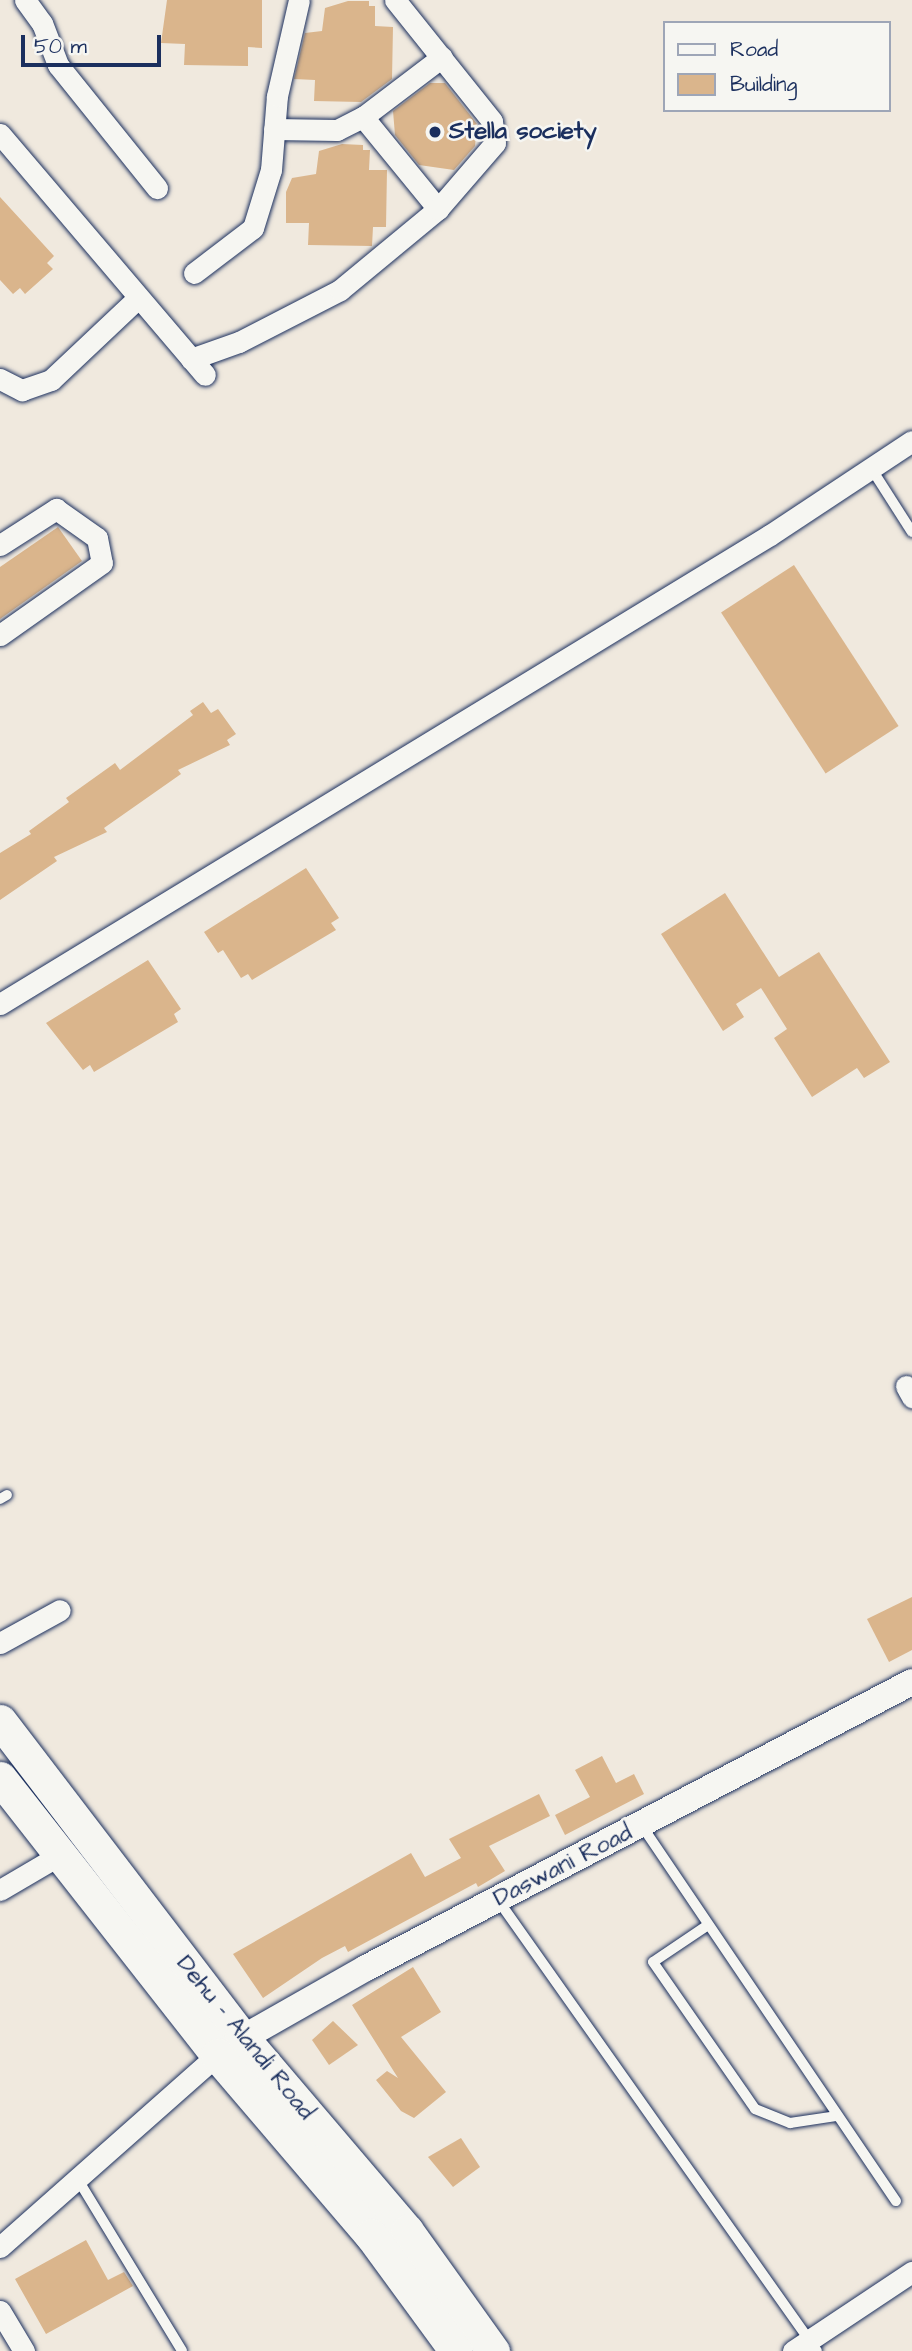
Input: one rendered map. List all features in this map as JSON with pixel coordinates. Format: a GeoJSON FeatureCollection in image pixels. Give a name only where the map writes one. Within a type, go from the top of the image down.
{"type":"FeatureCollection","features":[{"type":"Feature","properties":{"kind":"main road","name":"Dehu - Alandi Road"},"geometry":{"type":"LineString","coordinates":[[0,1721],[229,2046],[456,2351]]}},
{"type":"Feature","properties":{"kind":"main road","name":"Dehu - Alandi Road"},"geometry":{"type":"LineString","coordinates":[[0,1778],[58,1856],[229,2046],[407,2231],[493,2351]]}},
{"type":"Feature","properties":{"kind":"street"},"geometry":{"type":"LineString","coordinates":[[25,0],[42,23],[58,65],[158,188]]}},
{"type":"Feature","properties":{"kind":"street"},"geometry":{"type":"LineString","coordinates":[[194,273],[253,228],[271,170],[277,96],[299,0]]}},
{"type":"Feature","properties":{"kind":"street"},"geometry":{"type":"LineString","coordinates":[[0,134],[198,367],[239,342],[340,289],[438,209],[495,143],[496,131],[442,57],[395,0]]}},
{"type":"Feature","properties":{"kind":"street"},"geometry":{"type":"LineString","coordinates":[[274,129],[337,130],[363,117],[442,57]]}},
{"type":"Feature","properties":{"kind":"street"},"geometry":{"type":"LineString","coordinates":[[363,117],[438,209]]}},
{"type":"Feature","properties":{"kind":"street"},"geometry":{"type":"LineString","coordinates":[[0,379],[22,390],[51,380],[138,299]]}},
{"type":"Feature","properties":{"kind":"street"},"geometry":{"type":"LineString","coordinates":[[0,1004],[769,535],[912,441]]}},
{"type":"Feature","properties":{"kind":"street"},"geometry":{"type":"LineString","coordinates":[[0,545],[56,509],[97,538],[102,563],[0,635]]}},
{"type":"Feature","properties":{"kind":"street"},"geometry":{"type":"LineString","coordinates":[[0,1643],[60,1610]]}},
{"type":"Feature","properties":{"kind":"street","name":"Daswani Road"},"geometry":{"type":"LineString","coordinates":[[229,2046],[498,1900],[912,1682]]}},
{"type":"Feature","properties":{"kind":"street"},"geometry":{"type":"LineString","coordinates":[[0,1890],[58,1856]]}},
{"type":"Feature","properties":{"kind":"street"},"geometry":{"type":"LineString","coordinates":[[0,2247],[229,2046]]}},
{"type":"Feature","properties":{"kind":"street"},"geometry":{"type":"LineString","coordinates":[[807,2347],[912,2272]]}},
{"type":"Feature","properties":{"kind":"street"},"geometry":{"type":"LineString","coordinates":[[0,2311],[24,2351]]}},
{"type":"Feature","properties":{"kind":"lane"},"geometry":{"type":"LineString","coordinates":[[870,468],[912,532]]}},
{"type":"Feature","properties":{"kind":"lane"},"geometry":{"type":"LineString","coordinates":[[642,1826],[896,2201]]}},
{"type":"Feature","properties":{"kind":"lane"},"geometry":{"type":"LineString","coordinates":[[498,1900],[807,2347]]}},
{"type":"Feature","properties":{"kind":"lane"},"geometry":{"type":"LineString","coordinates":[[708,1925],[653,1962],[755,2109],[790,2123],[837,2116]]}},
{"type":"Feature","properties":{"kind":"lane"},"geometry":{"type":"LineString","coordinates":[[77,2178],[182,2351]]}},
{"type":"Feature","properties":{"kind":"building"},"geometry":{"type":"Polygon","coordinates":[[[167,0],[262,0],[262,48],[248,47],[248,66],[184,65],[185,44],[161,43],[167,0]]]}},
{"type":"Feature","properties":{"kind":"building"},"geometry":{"type":"Polygon","coordinates":[[[348,1],[369,1],[369,6],[375,6],[375,26],[393,27],[392,79],[361,102],[314,101],[315,80],[294,79],[305,33],[322,31],[325,8],[348,1]]]}},
{"type":"Feature","properties":{"kind":"building","name":"Stella society"},"geometry":{"type":"Polygon","coordinates":[[[430,83],[445,83],[477,124],[475,146],[454,170],[419,165],[395,135],[393,111],[430,83]]]}},
{"type":"Feature","properties":{"kind":"building"},"geometry":{"type":"Polygon","coordinates":[[[342,144],[363,145],[363,150],[370,150],[369,170],[387,170],[386,227],[373,227],[372,246],[308,245],[309,223],[286,223],[286,192],[292,178],[316,174],[319,151],[342,144]]]}},
{"type":"Feature","properties":{"kind":"building"},"geometry":{"type":"Polygon","coordinates":[[[0,197],[54,256],[47,263],[53,269],[25,294],[20,288],[13,294],[0,280],[0,197]]]}},
{"type":"Feature","properties":{"kind":"building"},"geometry":{"type":"Polygon","coordinates":[[[58,527],[82,561],[0,619],[0,567],[58,527]]]}},
{"type":"Feature","properties":{"kind":"building"},"geometry":{"type":"Polygon","coordinates":[[[794,565],[899,726],[826,773],[721,612],[794,565]]]}},
{"type":"Feature","properties":{"kind":"building"},"geometry":{"type":"Polygon","coordinates":[[[203,702],[211,713],[218,709],[236,734],[227,740],[230,745],[178,770],[181,774],[104,828],[107,832],[54,857],[57,861],[0,900],[0,853],[31,834],[29,831],[69,802],[66,798],[115,763],[120,770],[193,715],[190,711],[203,702]]]}},
{"type":"Feature","properties":{"kind":"building"},"geometry":{"type":"Polygon","coordinates":[[[306,868],[339,918],[331,923],[336,930],[252,980],[248,974],[241,978],[223,950],[218,953],[204,932],[306,868]]]}},
{"type":"Feature","properties":{"kind":"building"},"geometry":{"type":"Polygon","coordinates":[[[725,893],[779,977],[819,952],[890,1062],[864,1078],[857,1068],[812,1097],[774,1038],[787,1029],[761,988],[736,1004],[744,1017],[723,1031],[661,934],[725,893]]]}},
{"type":"Feature","properties":{"kind":"building"},"geometry":{"type":"Polygon","coordinates":[[[148,960],[181,1009],[174,1014],[178,1022],[94,1072],[90,1065],[83,1070],[46,1023],[148,960]]]}},
{"type":"Feature","properties":{"kind":"building"},"geometry":{"type":"Polygon","coordinates":[[[912,1597],[912,1650],[889,1662],[867,1619],[912,1597]]]}},
{"type":"Feature","properties":{"kind":"building"},"geometry":{"type":"Polygon","coordinates":[[[602,1756],[616,1783],[634,1774],[644,1794],[565,1835],[555,1815],[590,1797],[575,1770],[602,1756]]]}},
{"type":"Feature","properties":{"kind":"building"},"geometry":{"type":"Polygon","coordinates":[[[539,1794],[550,1816],[489,1846],[505,1871],[478,1887],[476,1883],[348,1952],[345,1946],[322,1958],[263,1998],[233,1954],[411,1853],[425,1877],[461,1858],[449,1839],[539,1794]]]}},
{"type":"Feature","properties":{"kind":"building"},"geometry":{"type":"Polygon","coordinates":[[[413,1967],[441,2012],[401,2037],[446,2092],[414,2118],[401,2111],[376,2080],[387,2071],[398,2078],[352,2005],[413,1967]]]}},
{"type":"Feature","properties":{"kind":"building"},"geometry":{"type":"Polygon","coordinates":[[[333,2021],[358,2045],[329,2065],[312,2040],[333,2021]]]}},
{"type":"Feature","properties":{"kind":"building"},"geometry":{"type":"Polygon","coordinates":[[[461,2138],[480,2167],[453,2187],[428,2157],[461,2138]]]}},
{"type":"Feature","properties":{"kind":"building"},"geometry":{"type":"Polygon","coordinates":[[[86,2240],[108,2280],[124,2272],[133,2286],[46,2334],[15,2279],[86,2240]]]}},
{"type":"Feature","properties":{"kind":"place","name":"Stella society"},"geometry":{"type":"Point","coordinates":[435,132]}}]}
